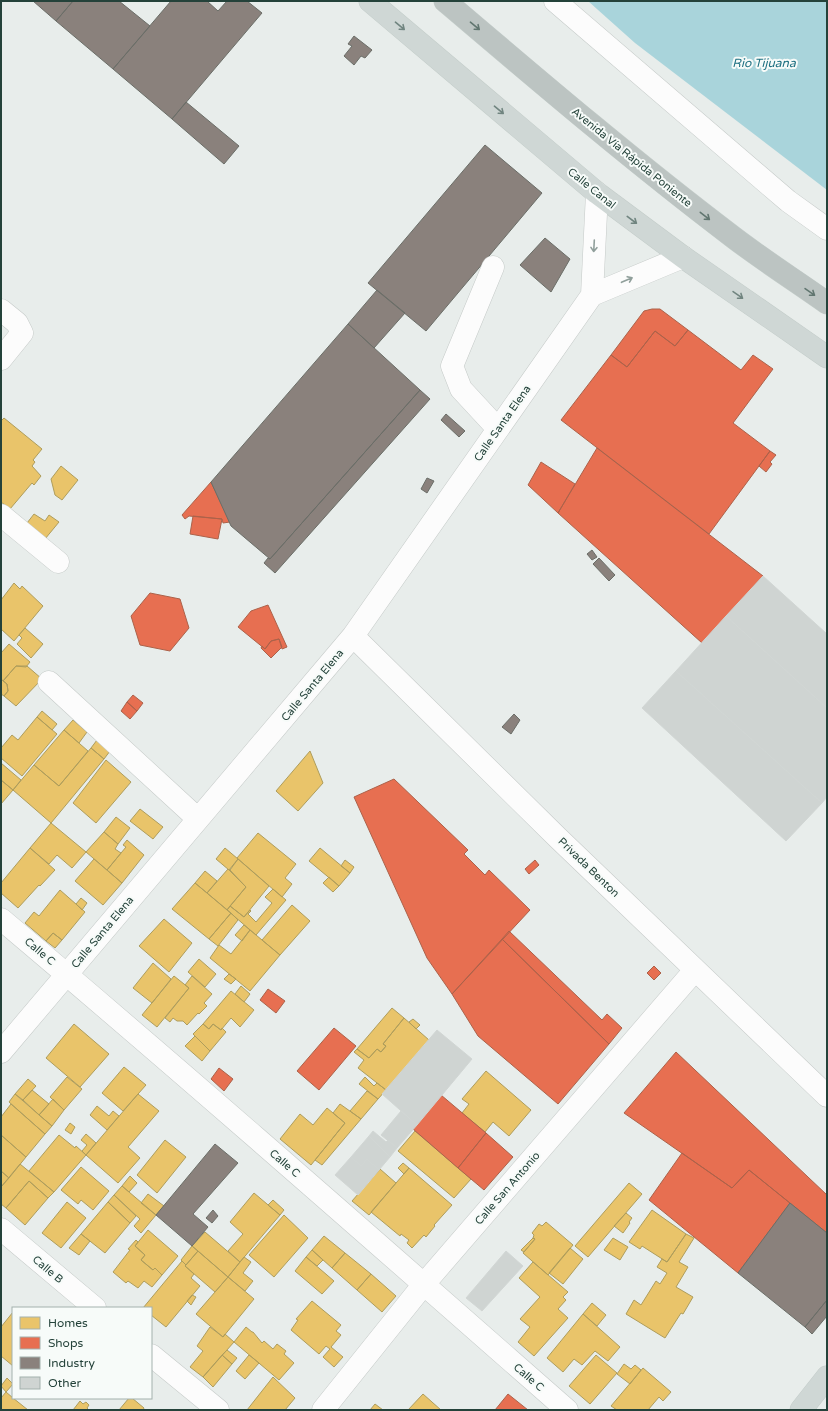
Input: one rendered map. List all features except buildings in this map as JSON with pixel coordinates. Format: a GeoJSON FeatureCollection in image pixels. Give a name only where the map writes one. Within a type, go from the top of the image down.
{"type":"FeatureCollection","features":[{"type":"Feature","properties":{"kind":"highway","name":"Avenida Vía Rápida Poniente"},"geometry":{"type":"LineString","coordinates":[[445,1],[528,72],[677,194],[734,238],[827,303]]}},
{"type":"Feature","properties":{"kind":"main road","name":"Calle Canal"},"geometry":{"type":"LineString","coordinates":[[370,1],[597,193],[683,257],[827,357]]}},
{"type":"Feature","properties":{"kind":"main road"},"geometry":{"type":"LineString","coordinates":[[801,1410],[827,1377]]}},
{"type":"Feature","properties":{"kind":"street"},"geometry":{"type":"LineString","coordinates":[[555,1],[788,201],[827,229]]}},
{"type":"Feature","properties":{"kind":"street"},"geometry":{"type":"LineString","coordinates":[[597,193],[592,295],[683,257]]}},
{"type":"Feature","properties":{"kind":"street"},"geometry":{"type":"LineString","coordinates":[[493,267],[452,366],[461,389],[498,429]]}},
{"type":"Feature","properties":{"kind":"street","name":"Calle Santa Elena"},"geometry":{"type":"LineString","coordinates":[[1,1052],[353,636],[592,295]]}},
{"type":"Feature","properties":{"kind":"street"},"geometry":{"type":"LineString","coordinates":[[1,310],[17,323],[22,333],[1,359]]}},
{"type":"Feature","properties":{"kind":"street"},"geometry":{"type":"LineString","coordinates":[[1,515],[58,562]]}},
{"type":"Feature","properties":{"kind":"street","name":"Privada Benton"},"geometry":{"type":"LineString","coordinates":[[353,636],[695,970],[827,1096]]}},
{"type":"Feature","properties":{"kind":"street"},"geometry":{"type":"LineString","coordinates":[[49,682],[198,819]]}},
{"type":"Feature","properties":{"kind":"street","name":"Calle C"},"geometry":{"type":"LineString","coordinates":[[1,919],[67,974],[567,1410]]}},
{"type":"Feature","properties":{"kind":"street","name":"Calle San Antonio"},"geometry":{"type":"LineString","coordinates":[[323,1410],[424,1284],[695,970]]}},
{"type":"Feature","properties":{"kind":"street","name":"Calle B"},"geometry":{"type":"LineString","coordinates":[[1,1230],[94,1307]]}},
{"type":"Feature","properties":{"kind":"street"},"geometry":{"type":"LineString","coordinates":[[152,1355],[218,1410]]}},
{"type":"Feature","properties":{"kind":"water","name":"Rio Tijuana"},"geometry":{"type":"Polygon","coordinates":[[[588,1],[827,1],[827,190],[635,43],[588,1]]]}}]}
